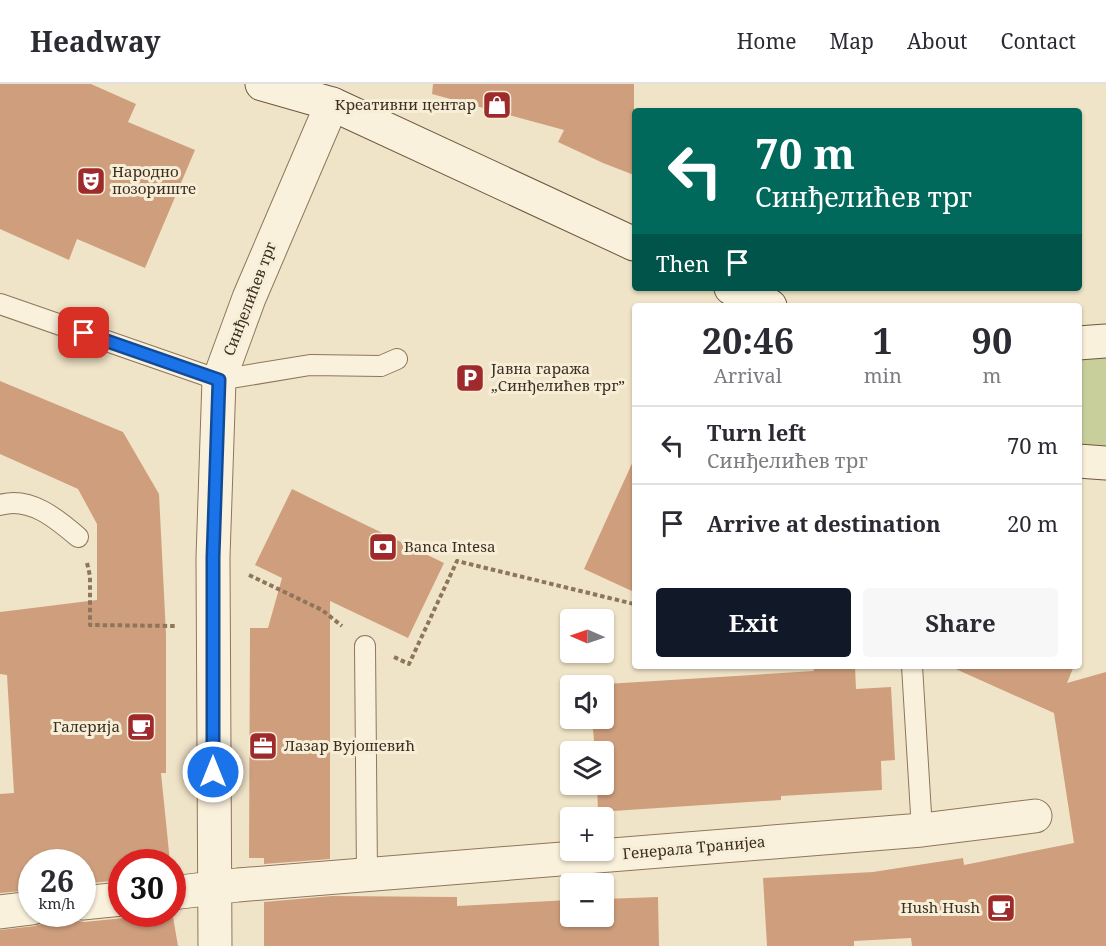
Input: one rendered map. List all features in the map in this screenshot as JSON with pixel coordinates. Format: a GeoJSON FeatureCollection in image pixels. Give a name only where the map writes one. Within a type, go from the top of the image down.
{"type":"FeatureCollection","features":[{"type":"Feature","properties":{"kind":"street"},"geometry":{"type":"LineString","coordinates":[[262,84],[332,104]]}},
{"type":"Feature","properties":{"kind":"street"},"geometry":{"type":"LineString","coordinates":[[302,84],[332,104],[632,243]]}},
{"type":"Feature","properties":{"kind":"street","name":"Синђелићев трг"},"geometry":{"type":"LineString","coordinates":[[215,946],[213,557],[219,380],[249,298],[332,104]]}},
{"type":"Feature","properties":{"kind":"street"},"geometry":{"type":"LineString","coordinates":[[738,291],[764,303]]}},
{"type":"Feature","properties":{"kind":"street","name":"Генерала Транијеа"},"geometry":{"type":"LineString","coordinates":[[186,892],[922,830],[1035,816]]}},
{"type":"Feature","properties":{"kind":"street"},"geometry":{"type":"LineString","coordinates":[[0,912],[18,910]]}},
{"type":"Feature","properties":{"kind":"lane"},"geometry":{"type":"LineString","coordinates":[[0,304],[219,380],[310,365],[381,366],[397,359]]}},
{"type":"Feature","properties":{"kind":"lane"},"geometry":{"type":"LineString","coordinates":[[0,506],[27,505],[53,515],[78,537]]}},
{"type":"Feature","properties":{"kind":"lane"},"geometry":{"type":"LineString","coordinates":[[366,646],[368,875]]}},
{"type":"Feature","properties":{"kind":"lane"},"geometry":{"type":"LineString","coordinates":[[912,669],[922,830]]}},
{"type":"Feature","properties":{"kind":"path"},"geometry":{"type":"LineString","coordinates":[[78,537],[90,576],[90,625],[183,626]]}},
{"type":"Feature","properties":{"kind":"path"},"geometry":{"type":"LineString","coordinates":[[239,570],[322,610],[366,646],[409,664],[457,561],[632,604]]}},
{"type":"Feature","properties":{"kind":"green space"},"geometry":{"type":"Polygon","coordinates":[[[1106,352],[1106,451],[1082,448],[1082,355],[1106,352]]]}},
{"type":"Feature","properties":{"kind":"building","name":"Народно позориште"},"geometry":{"type":"Polygon","coordinates":[[[0,84],[91,84],[136,104],[128,122],[195,150],[145,268],[77,239],[69,260],[0,229],[0,84]]]}},
{"type":"Feature","properties":{"kind":"building"},"geometry":{"type":"Polygon","coordinates":[[[433,84],[634,84],[632,174],[558,142],[564,130],[432,94],[433,84]]]}},
{"type":"Feature","properties":{"kind":"building"},"geometry":{"type":"Polygon","coordinates":[[[0,381],[123,432],[159,494],[166,634],[166,773],[161,773],[169,849],[108,849],[108,881],[96,883],[96,849],[18,849],[18,891],[0,893],[0,794],[14,793],[7,675],[0,674],[0,612],[97,600],[97,524],[78,489],[0,454],[0,381]]]}},
{"type":"Feature","properties":{"kind":"building"},"geometry":{"type":"Polygon","coordinates":[[[632,463],[632,591],[584,569],[632,463]]]}},
{"type":"Feature","properties":{"kind":"building"},"geometry":{"type":"Polygon","coordinates":[[[292,489],[444,563],[408,638],[330,601],[330,859],[264,864],[264,858],[249,858],[250,628],[268,628],[282,578],[255,565],[292,489]]]}},
{"type":"Feature","properties":{"kind":"building"},"geometry":{"type":"Polygon","coordinates":[[[814,669],[855,669],[856,689],[891,687],[895,760],[881,761],[882,790],[781,796],[781,800],[614,811],[614,807],[598,807],[597,795],[614,795],[614,741],[594,741],[593,729],[614,729],[614,684],[814,671],[814,669]]]}},
{"type":"Feature","properties":{"kind":"building"},"geometry":{"type":"Polygon","coordinates":[[[956,669],[1073,669],[1067,683],[1106,672],[1106,946],[912,946],[911,938],[854,941],[854,946],[767,946],[763,878],[873,872],[963,858],[964,865],[1074,843],[1054,713],[956,669]]]}},
{"type":"Feature","properties":{"kind":"building"},"geometry":{"type":"Polygon","coordinates":[[[332,896],[457,897],[457,906],[560,901],[560,927],[614,927],[614,899],[658,897],[659,946],[264,946],[264,902],[332,896]]]}},
{"type":"Feature","properties":{"kind":"building"},"geometry":{"type":"Polygon","coordinates":[[[108,920],[108,927],[175,927],[178,946],[0,946],[0,930],[26,927],[96,927],[96,921],[108,920]]]}},
{"type":"Feature","properties":{"kind":"place","name":"Креативни центар"},"geometry":{"type":"Point","coordinates":[497,105]}},
{"type":"Feature","properties":{"kind":"place","name":"Народно позориште"},"geometry":{"type":"Point","coordinates":[91,181]}},
{"type":"Feature","properties":{"kind":"place","name":"Јавна гаража „Синђелићев трг”"},"geometry":{"type":"Point","coordinates":[470,378]}},
{"type":"Feature","properties":{"kind":"place","name":"Banca Intesa"},"geometry":{"type":"Point","coordinates":[383,547]}},
{"type":"Feature","properties":{"kind":"place","name":"Галерија"},"geometry":{"type":"Point","coordinates":[141,727]}},
{"type":"Feature","properties":{"kind":"place","name":"Лазар Вујошевић"},"geometry":{"type":"Point","coordinates":[263,746]}},
{"type":"Feature","properties":{"kind":"place","name":"Hush Hush"},"geometry":{"type":"Point","coordinates":[1001,908]}},
{"type":"Feature","properties":{"kind":"route"},"geometry":{"type":"LineString","coordinates":[[84,333],[219,380],[213,557],[213,772]]}}]}
